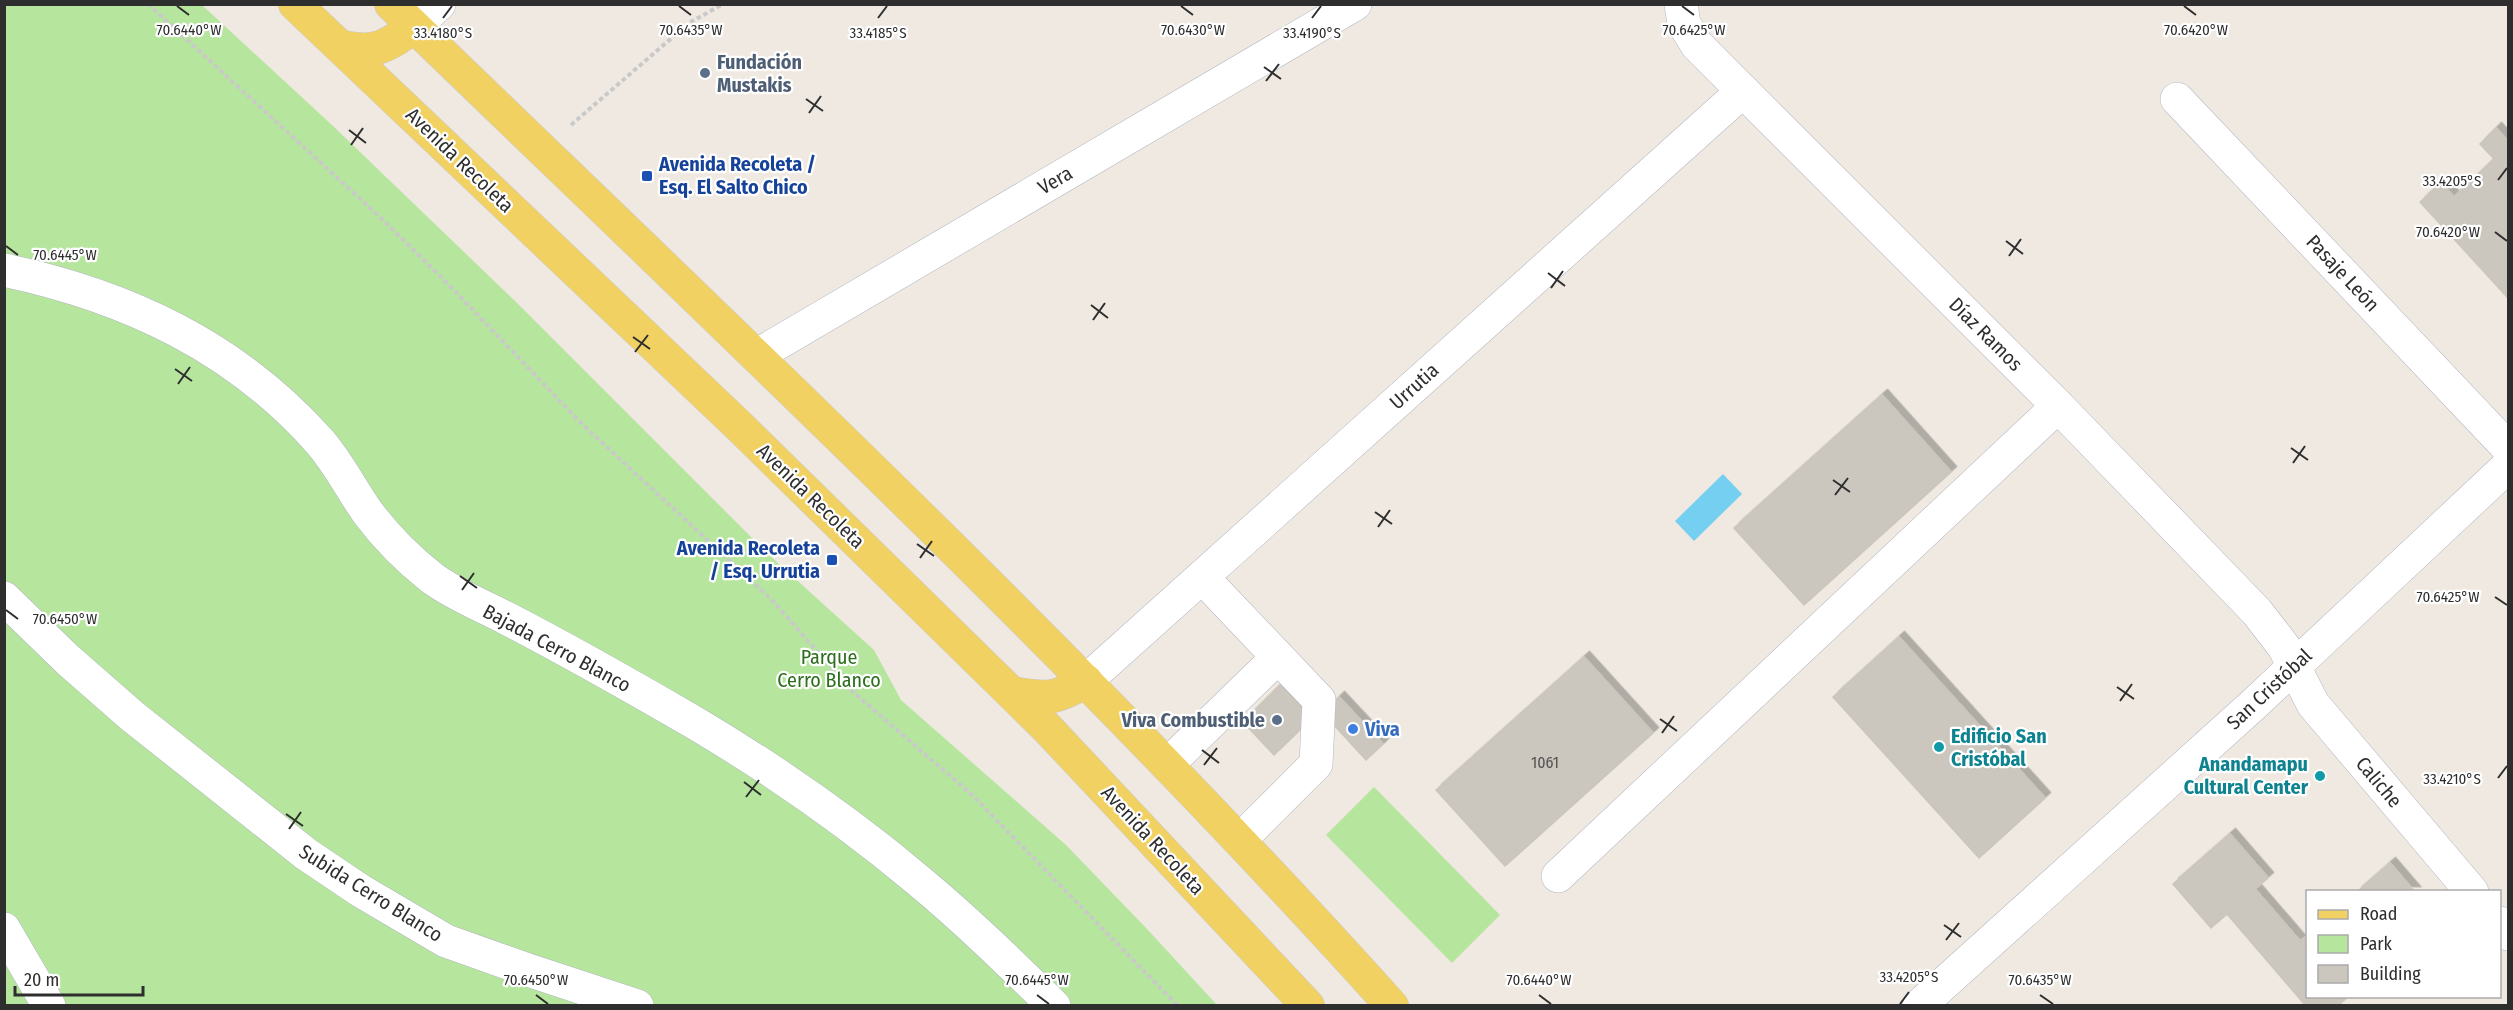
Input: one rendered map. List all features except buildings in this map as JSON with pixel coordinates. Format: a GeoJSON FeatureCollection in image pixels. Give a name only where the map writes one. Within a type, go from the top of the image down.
{"type":"FeatureCollection","features":[{"type":"Feature","properties":{"kind":"main road","name":"Avenida Recoleta"},"geometry":{"type":"LineString","coordinates":[[295,4],[738,425],[1012,693],[1308,1005]]}},
{"type":"Feature","properties":{"kind":"main road"},"geometry":{"type":"LineString","coordinates":[[391,4],[756,356],[1086,681],[1239,840],[1392,1005]]}},
{"type":"Feature","properties":{"kind":"main road"},"geometry":{"type":"LineString","coordinates":[[342,47],[364,51],[386,46],[414,27]]}},
{"type":"Feature","properties":{"kind":"main road"},"geometry":{"type":"LineString","coordinates":[[1012,693],[1037,697],[1063,695],[1086,681]]}},
{"type":"Feature","properties":{"kind":"street"},"geometry":{"type":"LineString","coordinates":[[414,27],[439,4]]}},
{"type":"Feature","properties":{"kind":"street","name":"Vera"},"geometry":{"type":"LineString","coordinates":[[756,356],[1355,4]]}},
{"type":"Feature","properties":{"kind":"street","name":"Díaz Ramos"},"geometry":{"type":"LineString","coordinates":[[1682,4],[1684,24],[1689,35],[2058,406],[2257,612],[2284,647],[2294,667]]}},
{"type":"Feature","properties":{"kind":"street","name":"Urrutia"},"geometry":{"type":"LineString","coordinates":[[1086,681],[1743,91]]}},
{"type":"Feature","properties":{"kind":"street","name":"Pasaje León"},"geometry":{"type":"LineString","coordinates":[[2177,99],[2508,448]]}},
{"type":"Feature","properties":{"kind":"street","name":"Bajada Cerro Blanco"},"geometry":{"type":"LineString","coordinates":[[4,270],[85,292],[152,316],[216,351],[266,389],[320,442],[384,533],[433,579],[469,601],[504,617],[692,722],[770,770],[862,835],[920,882],[1054,1005]]}},
{"type":"Feature","properties":{"kind":"street"},"geometry":{"type":"LineString","coordinates":[[1558,876],[2058,406]]}},
{"type":"Feature","properties":{"kind":"street","name":"San Cristóbal"},"geometry":{"type":"LineString","coordinates":[[1919,1005],[2294,667],[2508,466]]}},
{"type":"Feature","properties":{"kind":"street"},"geometry":{"type":"LineString","coordinates":[[1202,577],[1319,700],[1316,764],[1239,840]]}},
{"type":"Feature","properties":{"kind":"street","name":"Subida Cerro Blanco"},"geometry":{"type":"LineString","coordinates":[[4,598],[68,660],[132,716],[306,854],[361,891],[446,941],[637,1005]]}},
{"type":"Feature","properties":{"kind":"street"},"geometry":{"type":"LineString","coordinates":[[1167,765],[1278,657]]}},
{"type":"Feature","properties":{"kind":"street","name":"Caliche"},"geometry":{"type":"LineString","coordinates":[[2294,667],[2313,704],[2471,890]]}},
{"type":"Feature","properties":{"kind":"street"},"geometry":{"type":"LineString","coordinates":[[4,929],[49,1005]]}},
{"type":"Feature","properties":{"kind":"path"},"geometry":{"type":"LineString","coordinates":[[148,4],[390,226],[583,425],[771,599],[854,693],[970,793],[1178,1005]]}},
{"type":"Feature","properties":{"kind":"path"},"geometry":{"type":"LineString","coordinates":[[567,128],[689,23],[723,4]]}},
{"type":"Feature","properties":{"kind":"green space","name":"Parque Cerro Blanco"},"geometry":{"type":"Polygon","coordinates":[[[5,4],[202,5],[333,126],[515,301],[769,555],[874,650],[901,700],[1066,845],[1217,1005],[5,1006],[5,4]]]}},
{"type":"Feature","properties":{"kind":"green space"},"geometry":{"type":"Polygon","coordinates":[[[1374,787],[1500,915],[1452,963],[1326,835],[1374,787]]]}},
{"type":"Feature","properties":{"kind":"water"},"geometry":{"type":"Polygon","coordinates":[[[1723,474],[1742,494],[1694,541],[1675,521],[1723,474]]]}},
{"type":"Feature","properties":{"kind":"place","name":"Fundación Mustakis"},"geometry":{"type":"Point","coordinates":[705,73]}},
{"type":"Feature","properties":{"kind":"place","name":"Avenida Recoleta / Esq. El Salto Chico"},"geometry":{"type":"Point","coordinates":[647,176]}},
{"type":"Feature","properties":{"kind":"place","name":"Avenida Recoleta / Esq. Urrutia"},"geometry":{"type":"Point","coordinates":[832,560]}},
{"type":"Feature","properties":{"kind":"place","name":"Viva Combustible"},"geometry":{"type":"Point","coordinates":[1277,720]}},
{"type":"Feature","properties":{"kind":"place","name":"Viva"},"geometry":{"type":"Point","coordinates":[1353,729]}},
{"type":"Feature","properties":{"kind":"place","name":"Edificio San Cristóbal"},"geometry":{"type":"Point","coordinates":[1939,747]}},
{"type":"Feature","properties":{"kind":"place","name":"Anandamapu Cultural Center"},"geometry":{"type":"Point","coordinates":[2320,776]}}]}
